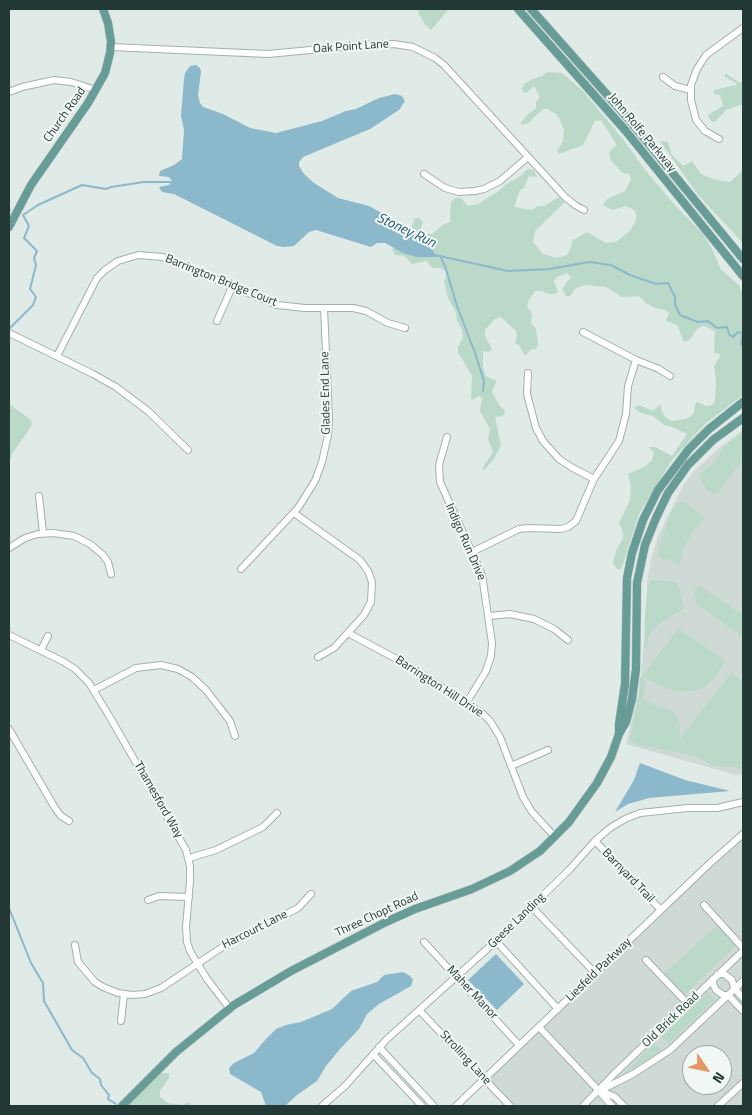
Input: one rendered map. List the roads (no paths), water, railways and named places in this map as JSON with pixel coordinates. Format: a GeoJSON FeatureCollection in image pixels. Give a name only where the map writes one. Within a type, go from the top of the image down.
{"type":"FeatureCollection","features":[{"type":"Feature","properties":{"kind":"main road","name":"Church Road"},"geometry":{"type":"LineString","coordinates":[[9,227],[30,184],[96,90],[107,67],[111,47],[108,23],[103,9]]}},
{"type":"Feature","properties":{"kind":"main road","name":"John Rolfe Parkway"},"geometry":{"type":"LineString","coordinates":[[518,9],[625,130],[743,276]]}},
{"type":"Feature","properties":{"kind":"main road","name":"John Rolfe Parkway"},"geometry":{"type":"LineString","coordinates":[[531,9],[625,115],[743,259]]}},
{"type":"Feature","properties":{"kind":"main road","name":"Three Chopt Road"},"geometry":{"type":"LineString","coordinates":[[619,734],[625,684],[627,578],[642,520],[658,490],[689,449],[709,429],[743,402]]}},
{"type":"Feature","properties":{"kind":"main road","name":"Three Chopt Road"},"geometry":{"type":"LineString","coordinates":[[122,1106],[176,1052],[230,1009],[291,971],[386,922],[415,909],[472,889],[510,871],[530,858],[555,837],[594,790],[626,722],[634,689],[637,583],[650,532],[668,494],[688,465],[713,440],[743,418]]}},
{"type":"Feature","properties":{"kind":"street"},"geometry":{"type":"LineString","coordinates":[[719,139],[705,131],[696,120],[692,109],[691,90],[693,78],[702,60],[717,46],[743,28]]}},
{"type":"Feature","properties":{"kind":"street","name":"Oak Point Lane"},"geometry":{"type":"LineString","coordinates":[[111,47],[268,54],[371,44],[400,44],[413,47],[444,64],[565,197],[584,210]]}},
{"type":"Feature","properties":{"kind":"street"},"geometry":{"type":"LineString","coordinates":[[663,77],[675,86],[691,90]]}},
{"type":"Feature","properties":{"kind":"street"},"geometry":{"type":"LineString","coordinates":[[9,92],[54,80],[71,82],[96,90]]}},
{"type":"Feature","properties":{"kind":"street"},"geometry":{"type":"LineString","coordinates":[[424,174],[445,188],[459,192],[475,191],[500,181],[528,157]]}},
{"type":"Feature","properties":{"kind":"street","name":"Barrington Bridge Court"},"geometry":{"type":"LineString","coordinates":[[57,356],[97,278],[112,265],[124,258],[138,255],[163,257],[277,305],[293,308],[353,308],[366,311],[388,323],[405,328]]}},
{"type":"Feature","properties":{"kind":"street"},"geometry":{"type":"LineString","coordinates":[[217,321],[232,286]]}},
{"type":"Feature","properties":{"kind":"street","name":"Glades End Lane"},"geometry":{"type":"LineString","coordinates":[[241,569],[294,513],[309,492],[326,448],[329,419],[324,308]]}},
{"type":"Feature","properties":{"kind":"street"},"geometry":{"type":"LineString","coordinates":[[584,332],[670,376]]}},
{"type":"Feature","properties":{"kind":"street"},"geometry":{"type":"LineString","coordinates":[[9,333],[93,374],[131,398],[154,416],[188,450]]}},
{"type":"Feature","properties":{"kind":"street"},"geometry":{"type":"LineString","coordinates":[[472,552],[519,529],[561,529],[568,527],[578,517],[594,479],[619,441],[626,414],[628,386],[636,360]]}},
{"type":"Feature","properties":{"kind":"street"},"geometry":{"type":"LineString","coordinates":[[528,373],[527,394],[536,428],[543,441],[560,459],[594,479]]}},
{"type":"Feature","properties":{"kind":"street","name":"Indigo Run Drive"},"geometry":{"type":"LineString","coordinates":[[447,437],[439,465],[440,482],[482,575],[492,643],[491,656],[486,671],[467,702]]}},
{"type":"Feature","properties":{"kind":"street"},"geometry":{"type":"LineString","coordinates":[[38,496],[44,533]]}},
{"type":"Feature","properties":{"kind":"street"},"geometry":{"type":"LineString","coordinates":[[294,513],[354,554],[364,563],[370,576],[372,592],[369,607],[364,615],[334,648],[318,657]]}},
{"type":"Feature","properties":{"kind":"street"},"geometry":{"type":"LineString","coordinates":[[9,548],[25,538],[44,533],[64,534],[90,544],[103,555],[108,562],[111,574]]}},
{"type":"Feature","properties":{"kind":"street"},"geometry":{"type":"LineString","coordinates":[[489,616],[510,614],[534,619],[554,629],[568,640]]}},
{"type":"Feature","properties":{"kind":"street","name":"Barrington Hill Drive"},"geometry":{"type":"LineString","coordinates":[[348,633],[404,662],[482,713],[490,721],[500,737],[523,796],[532,812],[555,837]]}},
{"type":"Feature","properties":{"kind":"street","name":"Thamesford Way"},"geometry":{"type":"LineString","coordinates":[[9,635],[75,669],[87,680],[94,690],[180,838],[188,858],[190,881],[186,927],[187,942],[197,963],[230,1009]]}},
{"type":"Feature","properties":{"kind":"street"},"geometry":{"type":"LineString","coordinates":[[41,650],[48,636]]}},
{"type":"Feature","properties":{"kind":"street"},"geometry":{"type":"LineString","coordinates":[[94,690],[136,668],[161,665],[178,669],[192,676],[206,690],[230,721],[235,736]]}},
{"type":"Feature","properties":{"kind":"street"},"geometry":{"type":"LineString","coordinates":[[9,729],[55,808],[61,816],[69,821]]}},
{"type":"Feature","properties":{"kind":"street"},"geometry":{"type":"LineString","coordinates":[[511,766],[548,750]]}},
{"type":"Feature","properties":{"kind":"street","name":"Geese Landing"},"geometry":{"type":"LineString","coordinates":[[322,1106],[345,1086],[379,1047],[458,977],[532,907],[579,860],[595,841],[610,828],[640,813],[688,808],[717,808],[743,802]]}},
{"type":"Feature","properties":{"kind":"street"},"geometry":{"type":"LineString","coordinates":[[188,858],[216,850],[263,827],[277,813]]}},
{"type":"Feature","properties":{"kind":"street","name":"Liesfeld Parkway"},"geometry":{"type":"LineString","coordinates":[[456,1106],[743,834]]}},
{"type":"Feature","properties":{"kind":"street","name":"Barnyard Trail"},"geometry":{"type":"LineString","coordinates":[[595,841],[661,910]]}},
{"type":"Feature","properties":{"kind":"street","name":"Harcourt Lane"},"geometry":{"type":"LineString","coordinates":[[124,994],[139,994],[161,988],[224,946],[298,908],[312,894]]}},
{"type":"Feature","properties":{"kind":"street"},"geometry":{"type":"LineString","coordinates":[[148,900],[166,895],[188,897]]}},
{"type":"Feature","properties":{"kind":"street"},"geometry":{"type":"LineString","coordinates":[[704,905],[743,949]]}},
{"type":"Feature","properties":{"kind":"street"},"geometry":{"type":"LineString","coordinates":[[532,907],[595,974]]}},
{"type":"Feature","properties":{"kind":"street"},"geometry":{"type":"LineString","coordinates":[[496,941],[558,1009]]}},
{"type":"Feature","properties":{"kind":"street","name":"Maher Manor"},"geometry":{"type":"LineString","coordinates":[[424,942],[520,1045]]}},
{"type":"Feature","properties":{"kind":"street"},"geometry":{"type":"LineString","coordinates":[[75,946],[78,962],[89,976],[103,987],[124,994],[121,1022]]}},
{"type":"Feature","properties":{"kind":"street","name":"Old Brick Road"},"geometry":{"type":"LineString","coordinates":[[583,1106],[743,949]]}},
{"type":"Feature","properties":{"kind":"street"},"geometry":{"type":"LineString","coordinates":[[646,960],[688,1004]]}},
{"type":"Feature","properties":{"kind":"street"},"geometry":{"type":"LineString","coordinates":[[743,998],[734,988],[734,982],[730,978],[722,973],[716,977],[713,984],[716,990],[723,995],[728,995],[743,1011]]}},
{"type":"Feature","properties":{"kind":"street","name":"Old Brick Road"},"geometry":{"type":"LineString","coordinates":[[600,1091],[633,1074],[670,1050],[743,981]]}},
{"type":"Feature","properties":{"kind":"street","name":"Strolling Lane"},"geometry":{"type":"LineString","coordinates":[[419,1010],[510,1106]]}},
{"type":"Feature","properties":{"kind":"street"},"geometry":{"type":"LineString","coordinates":[[539,1027],[612,1106]]}},
{"type":"Feature","properties":{"kind":"street"},"geometry":{"type":"LineString","coordinates":[[379,1047],[434,1106]]}},
{"type":"Feature","properties":{"kind":"street"},"geometry":{"type":"LineString","coordinates":[[373,1054],[422,1106]]}},
{"type":"Feature","properties":{"kind":"street"},"geometry":{"type":"LineString","coordinates":[[718,1106],[743,1083]]}},
{"type":"Feature","properties":{"kind":"street"},"geometry":{"type":"LineString","coordinates":[[600,1091],[615,1097],[624,1106]]}},
{"type":"Feature","properties":{"kind":"water"},"geometry":{"type":"Polygon","coordinates":[[[196,65],[200,68],[201,72],[198,95],[203,107],[223,114],[250,128],[276,133],[322,121],[356,109],[379,98],[395,94],[402,96],[405,101],[399,110],[370,129],[303,157],[299,162],[299,166],[304,174],[314,183],[338,198],[369,206],[398,222],[403,228],[429,245],[437,257],[416,257],[403,253],[385,243],[377,243],[371,247],[316,230],[309,232],[294,246],[277,246],[174,194],[162,192],[159,187],[169,185],[172,181],[169,177],[159,176],[160,171],[182,159],[184,130],[181,116],[184,79],[185,73],[190,66],[196,65]]]}},
{"type":"Feature","properties":{"kind":"water"},"geometry":{"type":"Polygon","coordinates":[[[640,763],[685,780],[730,791],[649,798],[628,804],[615,812],[634,780],[640,763]]]}},
{"type":"Feature","properties":{"kind":"water"},"geometry":{"type":"Polygon","coordinates":[[[496,954],[524,984],[497,1010],[468,980],[496,954]]]}},
{"type":"Feature","properties":{"kind":"water"},"geometry":{"type":"Polygon","coordinates":[[[403,972],[413,980],[411,986],[379,1004],[367,1014],[359,1029],[326,1066],[317,1081],[285,1106],[266,1106],[261,1092],[230,1074],[229,1068],[234,1063],[254,1053],[276,1029],[301,1022],[332,1009],[351,991],[377,982],[384,975],[403,972]]]}},
{"type":"Feature","properties":{"kind":"waterway","name":"Stoney Run"},"geometry":{"type":"LineString","coordinates":[[9,329],[33,305],[36,297],[30,289],[36,265],[34,258],[37,251],[24,238],[29,226],[23,215],[38,205],[82,185],[106,189],[144,182],[174,182]]}},
{"type":"Feature","properties":{"kind":"waterway","name":"Stoney Run"},"geometry":{"type":"LineString","coordinates":[[435,255],[508,271],[549,269],[589,262],[611,265],[630,275],[656,284],[668,283],[675,297],[675,305],[680,315],[698,322],[708,321],[717,328],[727,327],[729,334],[733,337],[738,332],[743,334],[741,344],[743,346]]}},
{"type":"Feature","properties":{"kind":"waterway"},"geometry":{"type":"LineString","coordinates":[[441,258],[484,381],[483,391]]}},
{"type":"Feature","properties":{"kind":"waterway"},"geometry":{"type":"LineString","coordinates":[[9,424],[9,433]]}},
{"type":"Feature","properties":{"kind":"waterway"},"geometry":{"type":"LineString","coordinates":[[9,908],[31,963],[43,983],[44,1001],[72,1050],[83,1058],[92,1073],[100,1079],[101,1085],[109,1095],[108,1099],[116,1104]]}}]}
